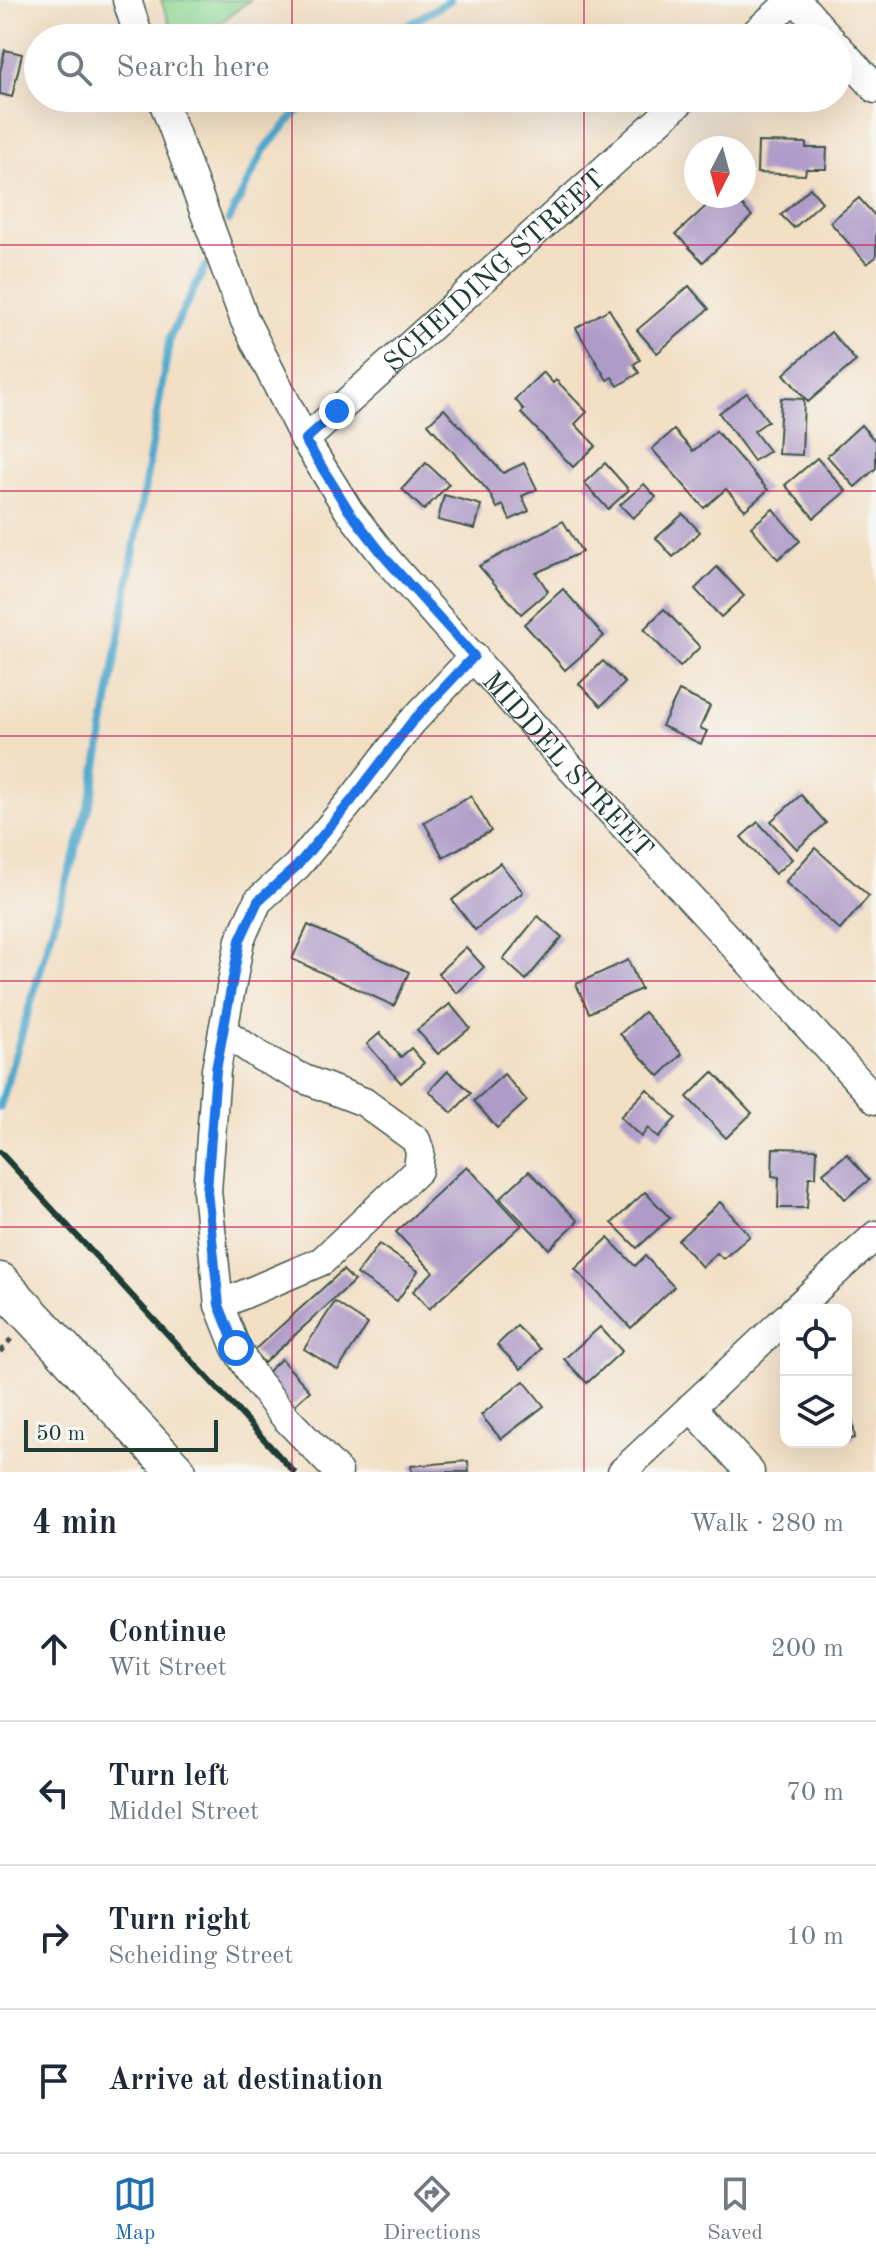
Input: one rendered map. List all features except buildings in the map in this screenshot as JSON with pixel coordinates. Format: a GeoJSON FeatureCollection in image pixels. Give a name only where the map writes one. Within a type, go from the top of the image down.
{"type":"FeatureCollection","features":[{"type":"Feature","properties":{"kind":"street"},"geometry":{"type":"LineString","coordinates":[[127,0],[135,24]]}},
{"type":"Feature","properties":{"kind":"street"},"geometry":{"type":"LineString","coordinates":[[766,24],[794,0],[817,24]]}},
{"type":"Feature","properties":{"kind":"street"},"geometry":{"type":"LineString","coordinates":[[852,62],[876,89]]}},
{"type":"Feature","properties":{"kind":"street","name":"MIDDEL STREET"},"geometry":{"type":"LineString","coordinates":[[167,112],[245,321],[305,440],[349,511],[568,765],[876,1100]]}},
{"type":"Feature","properties":{"kind":"street","name":"SCHEIDING STREET"},"geometry":{"type":"LineString","coordinates":[[305,440],[668,112]]}},
{"type":"Feature","properties":{"kind":"street"},"geometry":{"type":"LineString","coordinates":[[338,1472],[285,1417],[255,1379],[236,1348],[219,1305],[207,1191],[216,1070],[240,940],[258,901],[297,866],[411,723],[474,656]]}},
{"type":"Feature","properties":{"kind":"street"},"geometry":{"type":"LineString","coordinates":[[219,1305],[322,1261],[418,1170],[420,1152],[416,1140],[364,1102],[293,1074],[223,1031]]}},
{"type":"Feature","properties":{"kind":"street"},"geometry":{"type":"LineString","coordinates":[[801,1304],[876,1235]]}},
{"type":"Feature","properties":{"kind":"street"},"geometry":{"type":"LineString","coordinates":[[0,1282],[177,1472]]}},
{"type":"Feature","properties":{"kind":"street"},"geometry":{"type":"LineString","coordinates":[[622,1472],[780,1324]]}},
{"type":"Feature","properties":{"kind":"street"},"geometry":{"type":"LineString","coordinates":[[691,1407],[750,1472]]}},
{"type":"Feature","properties":{"kind":"green space"},"geometry":{"type":"Polygon","coordinates":[[[161,0],[250,0],[218,24],[170,24],[161,0]]]}},
{"type":"Feature","properties":{"kind":"waterway"},"geometry":{"type":"LineString","coordinates":[[410,24],[450,0]]}},
{"type":"Feature","properties":{"kind":"waterway"},"geometry":{"type":"LineString","coordinates":[[229,220],[264,150],[297,112]]}},
{"type":"Feature","properties":{"kind":"waterway"},"geometry":{"type":"LineString","coordinates":[[0,1107],[93,791],[170,337],[205,267]]}},
{"type":"Feature","properties":{"kind":"railway"},"geometry":{"type":"LineString","coordinates":[[0,1152],[294,1472]]}},
{"type":"Feature","properties":{"kind":"route"},"geometry":{"type":"LineString","coordinates":[[236,1348],[219,1305],[207,1191],[216,1070],[240,940],[258,901],[297,866],[411,723],[474,656],[388,561],[349,511],[305,440],[337,411]]}}]}
